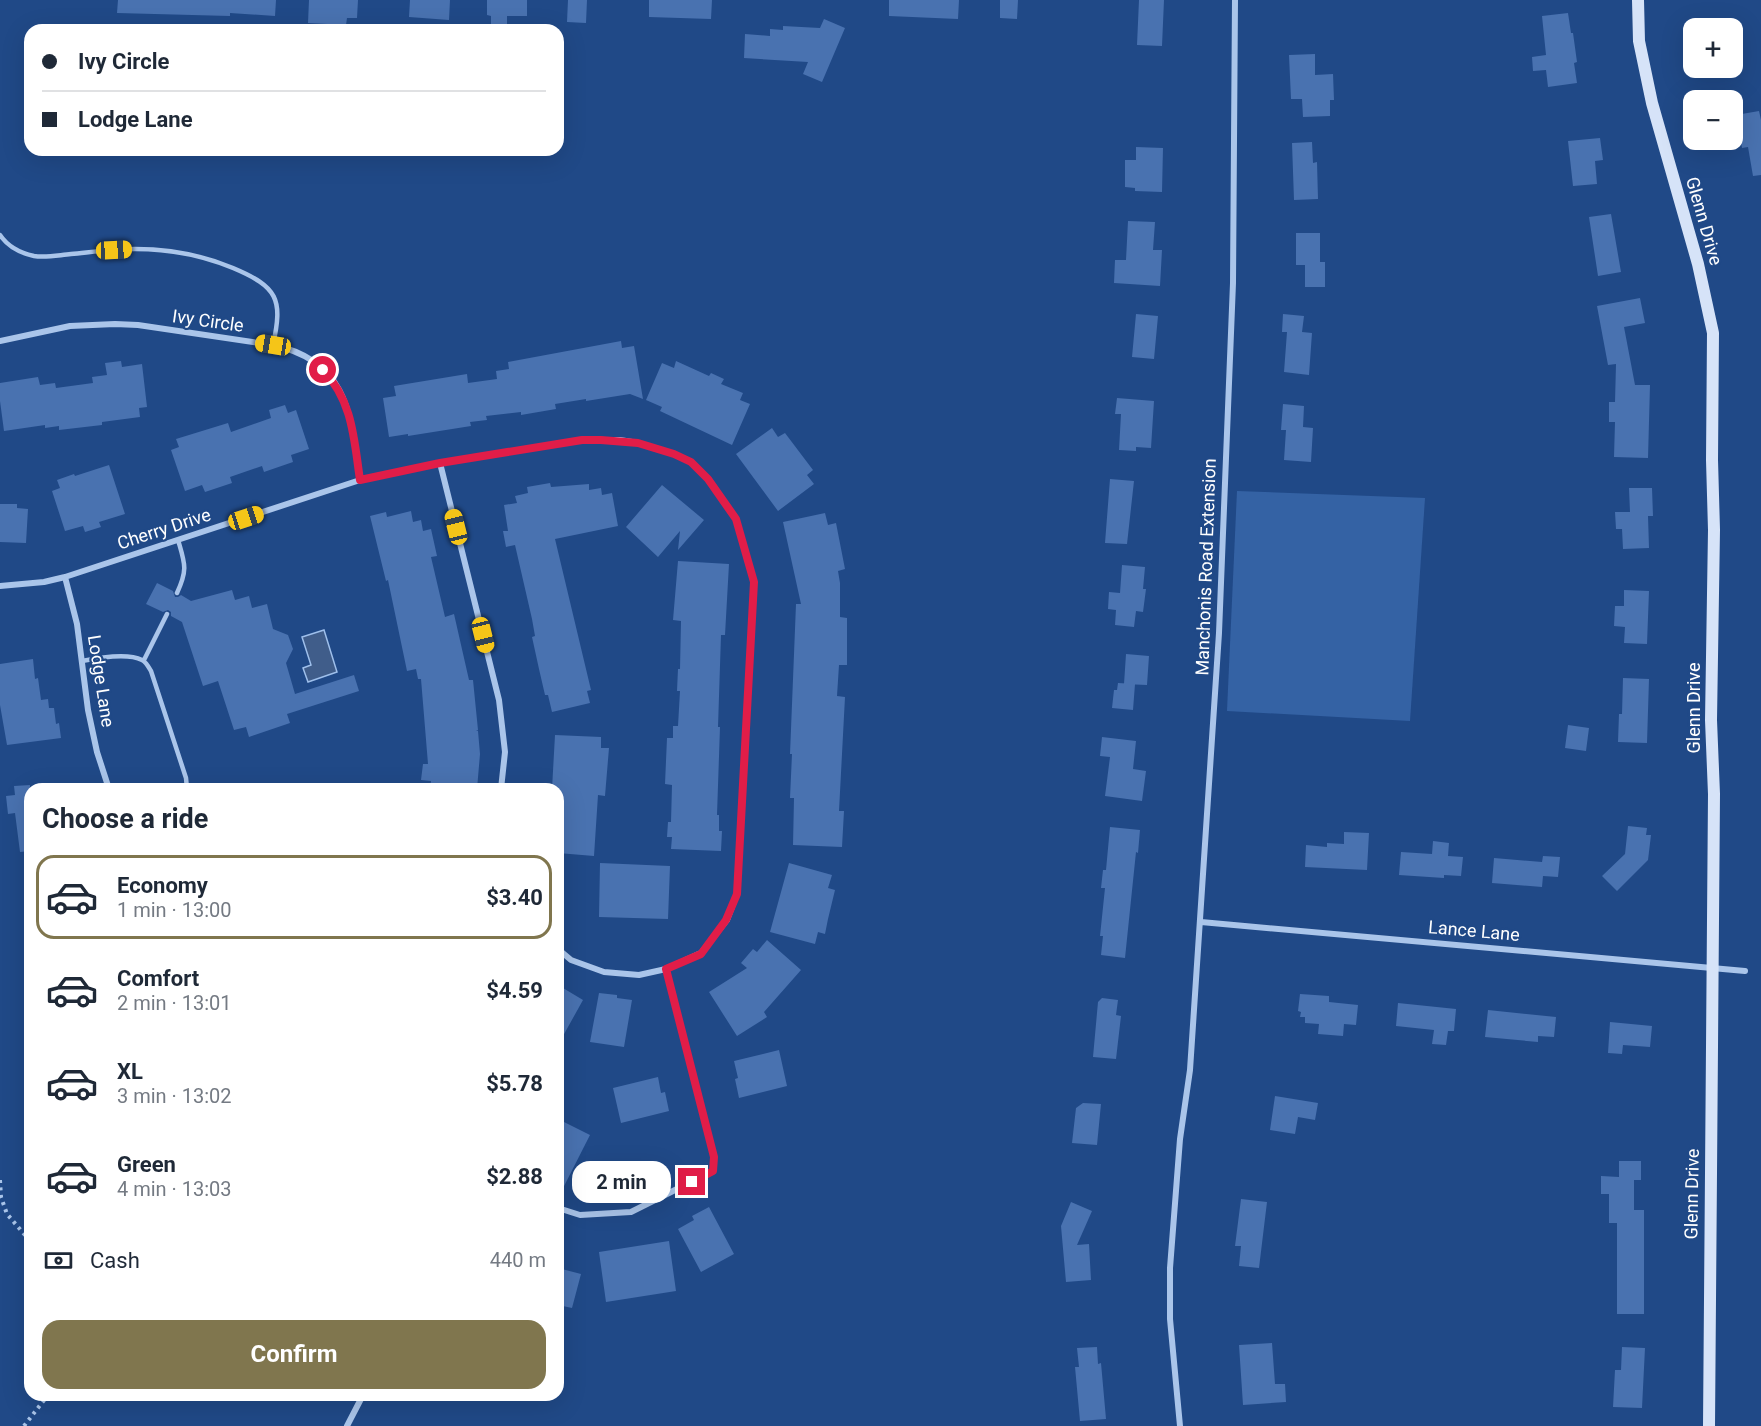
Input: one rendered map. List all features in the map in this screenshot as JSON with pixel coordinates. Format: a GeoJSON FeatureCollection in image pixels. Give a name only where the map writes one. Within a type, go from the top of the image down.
{"type":"FeatureCollection","features":[{"type":"Feature","properties":{"kind":"street","name":"Manchonis Road Extension"},"geometry":{"type":"LineString","coordinates":[[1180,1426],[1170,1309],[1172,1232],[1181,1134],[1190,1070],[1219,633],[1232,291],[1235,0]]}},
{"type":"Feature","properties":{"kind":"street","name":"Glenn Drive"},"geometry":{"type":"LineString","coordinates":[[1638,0],[1639,41],[1652,103],[1698,264],[1713,333],[1714,530],[1711,720],[1714,794],[1709,1426]]}},
{"type":"Feature","properties":{"kind":"street","name":"Ivy Circle"},"geometry":{"type":"LineString","coordinates":[[0,341],[70,326],[116,324],[138,325],[273,345],[292,350],[308,358],[336,384],[348,409],[360,480]]}},
{"type":"Feature","properties":{"kind":"street","name":"Cherry Drive"},"geometry":{"type":"LineString","coordinates":[[0,586],[44,582],[65,577],[360,480],[440,463],[582,440],[638,443],[691,462],[708,479],[736,519],[754,582],[737,894],[726,920],[701,954],[666,969],[639,975],[604,972],[571,960],[564,954]]}},
{"type":"Feature","properties":{"kind":"street"},"geometry":{"type":"LineString","coordinates":[[440,463],[499,700],[505,752],[502,783]]}},
{"type":"Feature","properties":{"kind":"street","name":"Lodge Lane"},"geometry":{"type":"LineString","coordinates":[[65,577],[77,624],[88,710],[97,752],[107,783]]}},
{"type":"Feature","properties":{"kind":"street","name":"Lance Lane"},"geometry":{"type":"LineString","coordinates":[[1201,922],[1745,971]]}},
{"type":"Feature","properties":{"kind":"street"},"geometry":{"type":"LineString","coordinates":[[564,1210],[580,1215],[632,1212],[713,1171],[714,1157],[666,969]]}},
{"type":"Feature","properties":{"kind":"street"},"geometry":{"type":"LineString","coordinates":[[347,1426],[360,1401]]}},
{"type":"Feature","properties":{"kind":"lane"},"geometry":{"type":"LineString","coordinates":[[0,235],[5,243],[15,249],[36,256],[134,249],[165,251],[220,262],[258,280],[274,296],[278,304],[278,314],[273,345]]}},
{"type":"Feature","properties":{"kind":"lane"},"geometry":{"type":"LineString","coordinates":[[177,593],[183,580],[185,567],[178,540]]}},
{"type":"Feature","properties":{"kind":"lane"},"geometry":{"type":"LineString","coordinates":[[144,660],[166,614]]}},
{"type":"Feature","properties":{"kind":"lane"},"geometry":{"type":"LineString","coordinates":[[82,661],[108,656],[135,657],[144,660],[151,671],[186,783]]}},
{"type":"Feature","properties":{"kind":"path"},"geometry":{"type":"LineString","coordinates":[[0,1180],[7,1214],[24,1235]]}},
{"type":"Feature","properties":{"kind":"path"},"geometry":{"type":"LineString","coordinates":[[24,1426],[43,1401]]}},
{"type":"Feature","properties":{"kind":"shaded area"},"geometry":{"type":"Polygon","coordinates":[[[1237,491],[1425,498],[1410,721],[1227,711],[1237,491]]]}},
{"type":"Feature","properties":{"kind":"shaded area"},"geometry":{"type":"Polygon","coordinates":[[[324,630],[337,672],[308,682],[303,668],[311,665],[302,637],[324,630]]]}},
{"type":"Feature","properties":{"kind":"building"},"geometry":{"type":"Polygon","coordinates":[[[118,0],[276,0],[275,16],[230,13],[230,16],[117,13],[118,0]]]}},
{"type":"Feature","properties":{"kind":"building"},"geometry":{"type":"Polygon","coordinates":[[[309,0],[358,0],[357,18],[347,18],[346,24],[308,23],[309,0]]]}},
{"type":"Feature","properties":{"kind":"building"},"geometry":{"type":"Polygon","coordinates":[[[410,0],[450,0],[449,20],[409,17],[410,0]]]}},
{"type":"Feature","properties":{"kind":"building"},"geometry":{"type":"Polygon","coordinates":[[[487,0],[527,0],[527,16],[507,16],[507,24],[491,24],[491,16],[487,15],[487,0]]]}},
{"type":"Feature","properties":{"kind":"building"},"geometry":{"type":"Polygon","coordinates":[[[568,0],[587,0],[586,23],[567,22],[568,0]]]}},
{"type":"Feature","properties":{"kind":"building"},"geometry":{"type":"Polygon","coordinates":[[[649,0],[712,0],[711,19],[649,17],[649,0]]]}},
{"type":"Feature","properties":{"kind":"building"},"geometry":{"type":"Polygon","coordinates":[[[889,0],[959,0],[958,19],[889,16],[889,0]]]}},
{"type":"Feature","properties":{"kind":"building"},"geometry":{"type":"Polygon","coordinates":[[[1000,0],[1018,0],[1017,19],[1000,18],[1000,0]]]}},
{"type":"Feature","properties":{"kind":"building"},"geometry":{"type":"Polygon","coordinates":[[[1139,0],[1164,0],[1162,46],[1137,45],[1139,0]]]}},
{"type":"Feature","properties":{"kind":"building"},"geometry":{"type":"Polygon","coordinates":[[[1568,13],[1577,62],[1574,63],[1577,83],[1548,87],[1546,70],[1533,71],[1532,57],[1546,55],[1542,16],[1568,13]]]}},
{"type":"Feature","properties":{"kind":"building"},"geometry":{"type":"Polygon","coordinates":[[[824,19],[845,28],[822,82],[803,74],[808,62],[744,58],[745,34],[770,36],[770,29],[783,30],[783,26],[820,28],[824,19]]]}},
{"type":"Feature","properties":{"kind":"building"},"geometry":{"type":"Polygon","coordinates":[[[1315,54],[1315,75],[1333,74],[1334,100],[1330,100],[1330,116],[1303,117],[1302,99],[1291,99],[1289,55],[1315,54]]]}},
{"type":"Feature","properties":{"kind":"building"},"geometry":{"type":"Polygon","coordinates":[[[1759,111],[1761,175],[1753,176],[1748,147],[1743,148],[1743,114],[1759,111]]]}},
{"type":"Feature","properties":{"kind":"building"},"geometry":{"type":"Polygon","coordinates":[[[1600,138],[1603,160],[1595,161],[1597,184],[1573,186],[1568,141],[1600,138]]]}},
{"type":"Feature","properties":{"kind":"building"},"geometry":{"type":"Polygon","coordinates":[[[1312,142],[1313,163],[1317,162],[1318,199],[1294,200],[1292,143],[1312,142]]]}},
{"type":"Feature","properties":{"kind":"building"},"geometry":{"type":"Polygon","coordinates":[[[1136,147],[1163,148],[1162,192],[1135,191],[1135,188],[1125,187],[1125,160],[1136,160],[1136,147]]]}},
{"type":"Feature","properties":{"kind":"building"},"geometry":{"type":"Polygon","coordinates":[[[1611,214],[1621,272],[1598,276],[1589,217],[1611,214]]]}},
{"type":"Feature","properties":{"kind":"building"},"geometry":{"type":"Polygon","coordinates":[[[1128,221],[1155,222],[1153,250],[1162,250],[1160,286],[1114,283],[1115,260],[1126,260],[1128,221]]]}},
{"type":"Feature","properties":{"kind":"building"},"geometry":{"type":"Polygon","coordinates":[[[1296,233],[1320,233],[1320,262],[1325,262],[1325,287],[1305,287],[1305,265],[1296,265],[1296,233]]]}},
{"type":"Feature","properties":{"kind":"building"},"geometry":{"type":"Polygon","coordinates":[[[1640,298],[1645,323],[1624,327],[1635,385],[1650,385],[1648,458],[1614,457],[1615,422],[1609,422],[1609,402],[1615,402],[1616,364],[1608,365],[1597,306],[1640,298]]]}},
{"type":"Feature","properties":{"kind":"building"},"geometry":{"type":"Polygon","coordinates":[[[1136,314],[1158,316],[1154,359],[1132,357],[1136,314]]]}},
{"type":"Feature","properties":{"kind":"building"},"geometry":{"type":"Polygon","coordinates":[[[1283,314],[1304,316],[1302,332],[1312,333],[1309,375],[1284,372],[1287,332],[1282,332],[1283,314]]]}},
{"type":"Feature","properties":{"kind":"building"},"geometry":{"type":"Polygon","coordinates":[[[621,341],[622,348],[634,346],[643,399],[630,394],[586,401],[586,399],[555,404],[556,409],[521,415],[521,412],[486,416],[487,420],[470,422],[471,426],[389,437],[383,398],[396,396],[394,386],[467,374],[468,383],[497,379],[496,371],[509,369],[508,362],[621,341]]]}},
{"type":"Feature","properties":{"kind":"building"},"geometry":{"type":"Polygon","coordinates":[[[121,361],[122,367],[142,364],[147,407],[139,408],[140,417],[102,422],[102,425],[59,430],[59,426],[45,428],[45,425],[4,431],[0,383],[38,377],[40,385],[55,383],[56,388],[93,383],[92,377],[107,375],[105,363],[121,361]]]}},
{"type":"Feature","properties":{"kind":"building"},"geometry":{"type":"Polygon","coordinates":[[[676,361],[709,376],[711,373],[724,379],[721,384],[743,393],[740,400],[750,404],[732,445],[660,411],[662,407],[646,400],[662,363],[674,368],[676,361]]]}},
{"type":"Feature","properties":{"kind":"building"},"geometry":{"type":"Polygon","coordinates":[[[1117,398],[1154,401],[1151,448],[1136,447],[1136,451],[1119,450],[1121,414],[1115,414],[1117,398]]]}},
{"type":"Feature","properties":{"kind":"building"},"geometry":{"type":"Polygon","coordinates":[[[1283,404],[1304,406],[1303,427],[1313,428],[1311,462],[1284,460],[1286,430],[1281,430],[1283,404]]]}},
{"type":"Feature","properties":{"kind":"building"},"geometry":{"type":"Polygon","coordinates":[[[285,405],[288,413],[296,410],[309,449],[291,455],[293,462],[264,472],[262,466],[230,477],[232,483],[205,492],[202,485],[185,491],[171,450],[179,447],[176,439],[228,423],[231,432],[271,418],[269,410],[285,405]]]}},
{"type":"Feature","properties":{"kind":"building"},"geometry":{"type":"Polygon","coordinates":[[[772,428],[778,437],[785,433],[813,470],[807,475],[814,484],[778,511],[736,454],[772,428]]]}},
{"type":"Feature","properties":{"kind":"building"},"geometry":{"type":"Polygon","coordinates":[[[109,465],[125,514],[99,522],[101,527],[85,532],[83,526],[65,531],[52,491],[60,488],[57,480],[109,465]]]}},
{"type":"Feature","properties":{"kind":"building"},"geometry":{"type":"Polygon","coordinates":[[[1110,479],[1134,481],[1127,544],[1105,543],[1110,479]]]}},
{"type":"Feature","properties":{"kind":"building"},"geometry":{"type":"Polygon","coordinates":[[[550,483],[551,487],[589,484],[589,490],[601,488],[602,495],[612,493],[618,526],[555,539],[591,690],[587,691],[590,703],[552,712],[539,669],[532,637],[535,636],[532,619],[515,545],[506,547],[503,531],[508,531],[504,505],[517,503],[515,496],[528,493],[527,487],[550,483]]]}},
{"type":"Feature","properties":{"kind":"building"},"geometry":{"type":"Polygon","coordinates":[[[662,485],[704,520],[678,550],[680,531],[658,557],[626,527],[662,485]]]}},
{"type":"Feature","properties":{"kind":"building"},"geometry":{"type":"Polygon","coordinates":[[[1629,488],[1652,488],[1653,516],[1648,516],[1649,548],[1623,549],[1622,529],[1616,529],[1615,512],[1630,512],[1629,488]]]}},
{"type":"Feature","properties":{"kind":"building"},"geometry":{"type":"Polygon","coordinates":[[[0,504],[17,504],[17,508],[28,509],[26,543],[0,542],[0,504]]]}},
{"type":"Feature","properties":{"kind":"building"},"geometry":{"type":"Polygon","coordinates":[[[411,511],[413,522],[421,520],[423,531],[431,529],[437,556],[431,557],[445,617],[454,614],[469,680],[473,680],[478,730],[476,731],[478,731],[480,754],[478,783],[431,783],[431,781],[421,780],[423,764],[428,764],[421,679],[418,679],[416,669],[407,671],[388,580],[386,581],[370,516],[386,512],[387,517],[411,511]]]}},
{"type":"Feature","properties":{"kind":"building"},"geometry":{"type":"Polygon","coordinates":[[[825,513],[828,525],[836,523],[845,569],[838,571],[840,617],[847,618],[847,665],[839,665],[837,696],[845,697],[839,811],[844,811],[842,847],[793,845],[794,798],[790,798],[796,604],[801,604],[783,522],[825,513]]]}},
{"type":"Feature","properties":{"kind":"building"},"geometry":{"type":"Polygon","coordinates":[[[678,561],[729,564],[725,635],[721,635],[718,727],[720,727],[717,815],[719,815],[719,831],[722,831],[721,851],[671,849],[672,837],[667,837],[668,822],[671,822],[672,785],[665,784],[667,738],[673,738],[673,726],[678,726],[680,691],[677,691],[681,621],[673,620],[678,561]]]}},
{"type":"Feature","properties":{"kind":"building"},"geometry":{"type":"Polygon","coordinates":[[[1122,565],[1145,567],[1143,589],[1146,589],[1143,612],[1136,611],[1134,627],[1115,625],[1116,610],[1108,609],[1109,592],[1120,593],[1122,565]]]}},
{"type":"Feature","properties":{"kind":"building"},"geometry":{"type":"Polygon","coordinates":[[[157,583],[173,591],[175,597],[181,595],[191,601],[232,590],[235,600],[249,596],[252,608],[267,604],[273,629],[288,635],[293,649],[286,663],[295,694],[354,675],[359,691],[287,714],[290,723],[249,737],[246,727],[234,730],[218,681],[203,686],[182,622],[171,616],[168,610],[163,612],[146,604],[157,583]]]}},
{"type":"Feature","properties":{"kind":"building"},"geometry":{"type":"Polygon","coordinates":[[[1624,590],[1649,591],[1647,644],[1624,643],[1625,627],[1614,626],[1615,606],[1624,606],[1624,590]]]}},
{"type":"Feature","properties":{"kind":"building"},"geometry":{"type":"Polygon","coordinates":[[[1126,654],[1149,656],[1147,685],[1124,684],[1126,654]]]}},
{"type":"Feature","properties":{"kind":"building"},"geometry":{"type":"Polygon","coordinates":[[[33,659],[35,679],[38,678],[41,700],[48,699],[49,708],[54,708],[61,738],[7,745],[0,705],[0,664],[33,659]]]}},
{"type":"Feature","properties":{"kind":"building"},"geometry":{"type":"Polygon","coordinates":[[[1623,678],[1649,679],[1647,743],[1618,742],[1619,714],[1622,714],[1623,678]]]}},
{"type":"Feature","properties":{"kind":"building"},"geometry":{"type":"Polygon","coordinates":[[[1118,683],[1135,684],[1133,710],[1112,708],[1114,690],[1117,690],[1118,683]]]}},
{"type":"Feature","properties":{"kind":"building"},"geometry":{"type":"Polygon","coordinates":[[[1568,725],[1589,728],[1586,751],[1565,748],[1568,725]]]}},
{"type":"Feature","properties":{"kind":"building"},"geometry":{"type":"Polygon","coordinates":[[[555,735],[601,737],[601,748],[609,748],[605,796],[598,795],[594,856],[564,854],[564,783],[552,783],[555,735]]]}},
{"type":"Feature","properties":{"kind":"building"},"geometry":{"type":"Polygon","coordinates":[[[1102,737],[1136,741],[1133,769],[1146,771],[1142,801],[1105,796],[1110,757],[1100,756],[1102,737]]]}},
{"type":"Feature","properties":{"kind":"building"},"geometry":{"type":"Polygon","coordinates":[[[24,785],[24,852],[20,852],[15,813],[8,814],[6,796],[15,795],[14,786],[24,785]]]}},
{"type":"Feature","properties":{"kind":"building"},"geometry":{"type":"Polygon","coordinates":[[[1628,826],[1647,828],[1646,835],[1651,835],[1648,860],[1617,891],[1602,876],[1625,854],[1628,826]]]}},
{"type":"Feature","properties":{"kind":"building"},"geometry":{"type":"Polygon","coordinates":[[[1110,827],[1140,830],[1125,958],[1101,955],[1103,936],[1100,936],[1105,888],[1101,888],[1103,870],[1106,870],[1110,827]]]}},
{"type":"Feature","properties":{"kind":"building"},"geometry":{"type":"Polygon","coordinates":[[[1344,832],[1369,833],[1367,870],[1305,867],[1306,845],[1327,847],[1327,843],[1344,844],[1344,832]]]}},
{"type":"Feature","properties":{"kind":"building"},"geometry":{"type":"Polygon","coordinates":[[[1433,841],[1449,843],[1448,856],[1463,857],[1461,876],[1444,875],[1444,878],[1399,875],[1401,852],[1432,854],[1433,841]]]}},
{"type":"Feature","properties":{"kind":"building"},"geometry":{"type":"Polygon","coordinates":[[[1543,856],[1560,857],[1558,877],[1543,876],[1542,887],[1492,883],[1494,858],[1542,862],[1543,856]]]}},
{"type":"Feature","properties":{"kind":"building"},"geometry":{"type":"Polygon","coordinates":[[[600,863],[670,866],[668,919],[599,917],[600,863]]]}},
{"type":"Feature","properties":{"kind":"building"},"geometry":{"type":"Polygon","coordinates":[[[789,863],[832,875],[828,888],[835,890],[825,934],[818,932],[815,944],[770,932],[789,863]]]}},
{"type":"Feature","properties":{"kind":"building"},"geometry":{"type":"Polygon","coordinates":[[[767,940],[801,970],[764,1012],[767,1017],[737,1036],[709,992],[747,968],[741,963],[753,949],[757,952],[767,940]]]}},
{"type":"Feature","properties":{"kind":"building"},"geometry":{"type":"Polygon","coordinates":[[[564,989],[583,1000],[564,1034],[564,989]]]}},
{"type":"Feature","properties":{"kind":"building"},"geometry":{"type":"Polygon","coordinates":[[[599,993],[632,1000],[624,1047],[590,1042],[599,993]]]}},
{"type":"Feature","properties":{"kind":"building"},"geometry":{"type":"Polygon","coordinates":[[[1300,994],[1329,996],[1329,1002],[1358,1005],[1356,1025],[1344,1024],[1343,1036],[1318,1034],[1319,1024],[1305,1023],[1305,1017],[1300,1017],[1301,1012],[1298,1011],[1300,994]]]}},
{"type":"Feature","properties":{"kind":"building"},"geometry":{"type":"Polygon","coordinates":[[[1102,998],[1118,1000],[1116,1015],[1121,1016],[1116,1059],[1093,1057],[1098,1002],[1102,998]]]}},
{"type":"Feature","properties":{"kind":"building"},"geometry":{"type":"Polygon","coordinates":[[[1398,1003],[1456,1009],[1454,1031],[1448,1031],[1446,1045],[1432,1044],[1434,1030],[1396,1026],[1398,1003]]]}},
{"type":"Feature","properties":{"kind":"building"},"geometry":{"type":"Polygon","coordinates":[[[1488,1010],[1556,1017],[1554,1037],[1538,1036],[1538,1042],[1485,1037],[1488,1010]]]}},
{"type":"Feature","properties":{"kind":"building"},"geometry":{"type":"Polygon","coordinates":[[[1610,1022],[1652,1026],[1650,1047],[1623,1045],[1622,1054],[1608,1053],[1610,1022]]]}},
{"type":"Feature","properties":{"kind":"building"},"geometry":{"type":"Polygon","coordinates":[[[779,1050],[787,1086],[739,1098],[734,1061],[779,1050]]]}},
{"type":"Feature","properties":{"kind":"building"},"geometry":{"type":"Polygon","coordinates":[[[658,1077],[661,1093],[665,1092],[669,1111],[621,1123],[613,1088],[658,1077]]]}},
{"type":"Feature","properties":{"kind":"building"},"geometry":{"type":"Polygon","coordinates":[[[1275,1096],[1318,1103],[1315,1120],[1298,1117],[1295,1134],[1270,1130],[1275,1096]]]}},
{"type":"Feature","properties":{"kind":"building"},"geometry":{"type":"Polygon","coordinates":[[[1083,1103],[1101,1104],[1097,1145],[1072,1143],[1076,1108],[1083,1103]]]}},
{"type":"Feature","properties":{"kind":"building"},"geometry":{"type":"Polygon","coordinates":[[[564,1122],[590,1135],[564,1186],[564,1122]]]}},
{"type":"Feature","properties":{"kind":"building"},"geometry":{"type":"Polygon","coordinates":[[[1619,1161],[1641,1161],[1641,1180],[1634,1180],[1634,1210],[1644,1210],[1644,1314],[1617,1314],[1617,1223],[1609,1223],[1609,1194],[1601,1194],[1601,1176],[1619,1177],[1619,1161]]]}},
{"type":"Feature","properties":{"kind":"building"},"geometry":{"type":"Polygon","coordinates":[[[1241,1199],[1267,1202],[1259,1268],[1239,1266],[1241,1246],[1235,1246],[1241,1199]]]}},
{"type":"Feature","properties":{"kind":"building"},"geometry":{"type":"Polygon","coordinates":[[[1071,1202],[1092,1211],[1077,1245],[1089,1244],[1091,1280],[1066,1282],[1061,1226],[1071,1202]]]}},
{"type":"Feature","properties":{"kind":"building"},"geometry":{"type":"Polygon","coordinates":[[[709,1207],[734,1254],[701,1272],[678,1229],[694,1220],[692,1216],[709,1207]]]}},
{"type":"Feature","properties":{"kind":"building"},"geometry":{"type":"Polygon","coordinates":[[[669,1241],[676,1291],[606,1302],[599,1252],[669,1241]]]}},
{"type":"Feature","properties":{"kind":"building"},"geometry":{"type":"Polygon","coordinates":[[[564,1270],[581,1274],[572,1308],[564,1306],[564,1270]]]}},
{"type":"Feature","properties":{"kind":"building"},"geometry":{"type":"Polygon","coordinates":[[[1272,1343],[1275,1384],[1285,1384],[1286,1402],[1243,1405],[1239,1345],[1272,1343]]]}},
{"type":"Feature","properties":{"kind":"building"},"geometry":{"type":"Polygon","coordinates":[[[1097,1347],[1098,1364],[1101,1363],[1106,1419],[1080,1421],[1075,1367],[1079,1367],[1077,1348],[1097,1347]]]}},
{"type":"Feature","properties":{"kind":"building"},"geometry":{"type":"Polygon","coordinates":[[[1622,1347],[1645,1348],[1642,1408],[1613,1407],[1615,1370],[1621,1370],[1622,1347]]]}},
{"type":"Feature","properties":{"kind":"route"},"geometry":{"type":"LineString","coordinates":[[323,370],[336,384],[345,400],[360,480],[440,463],[582,440],[620,441],[656,448],[691,462],[708,479],[736,519],[754,582],[737,894],[726,920],[701,954],[666,969],[714,1157],[713,1171],[692,1182]]}}]}
